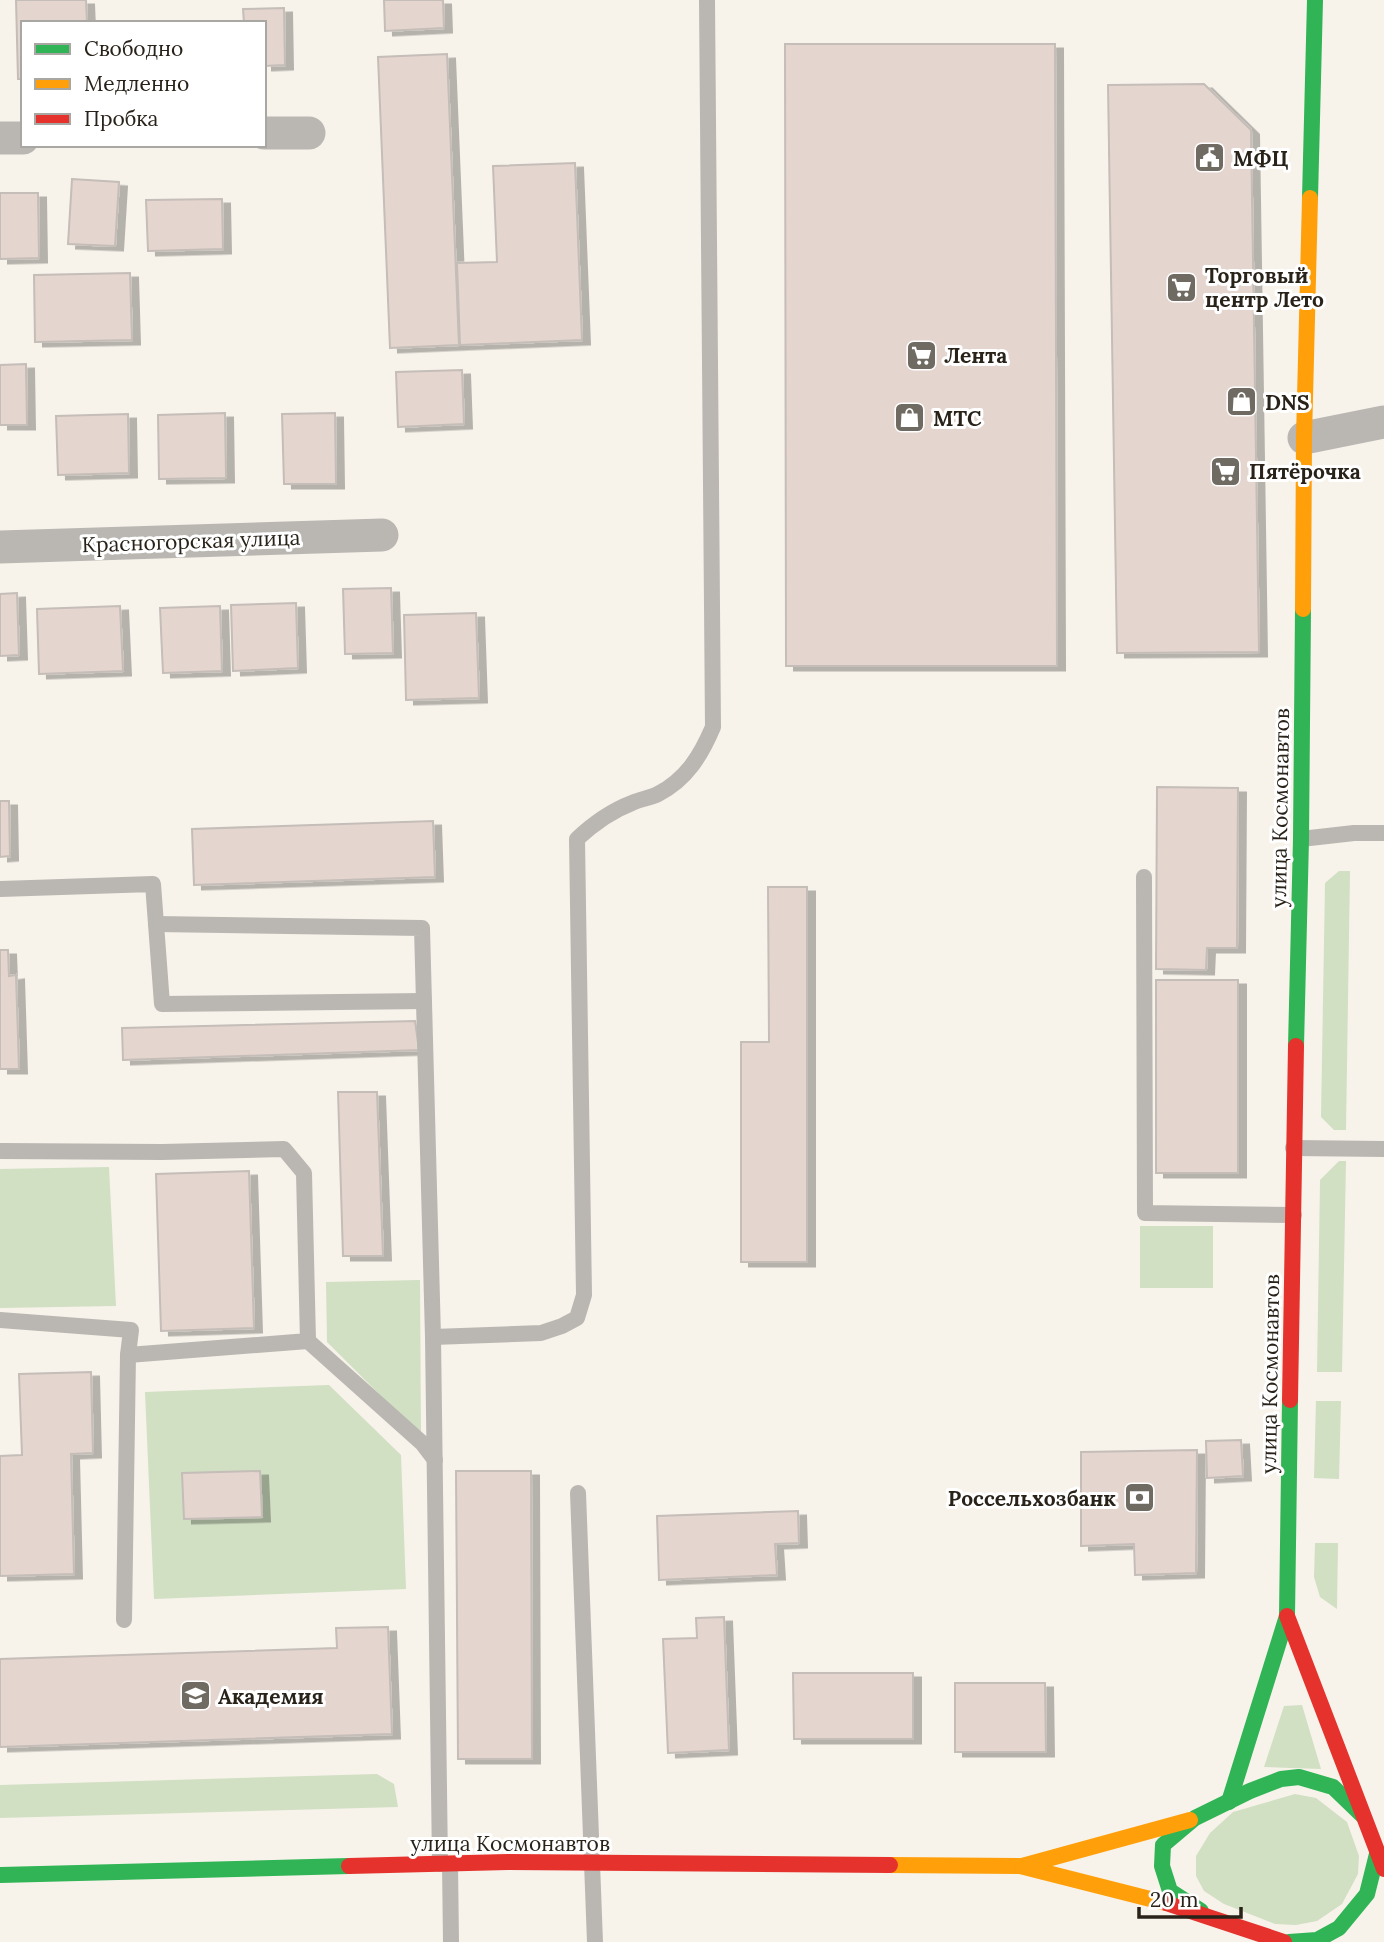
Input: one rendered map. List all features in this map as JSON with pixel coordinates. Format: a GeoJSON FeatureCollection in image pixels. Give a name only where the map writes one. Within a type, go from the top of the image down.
{"type":"FeatureCollection","features":[{"type":"Feature","properties":{"kind":"street","name":"улица Космонавтов"},"geometry":{"type":"LineString","coordinates":[[1229,1802],[1287,1616],[1293,1148],[1301,839],[1304,438],[1315,0]]}},
{"type":"Feature","properties":{"kind":"street"},"geometry":{"type":"LineString","coordinates":[[266,133],[309,132]]}},
{"type":"Feature","properties":{"kind":"street"},"geometry":{"type":"LineString","coordinates":[[0,138],[21,138]]}},
{"type":"Feature","properties":{"kind":"street"},"geometry":{"type":"LineString","coordinates":[[1304,438],[1384,422]]}},
{"type":"Feature","properties":{"kind":"street","name":"Красногорская улица"},"geometry":{"type":"LineString","coordinates":[[0,547],[382,535]]}},
{"type":"Feature","properties":{"kind":"street","name":"улица Космонавтов"},"geometry":{"type":"LineString","coordinates":[[1287,1616],[1384,1870]]}},
{"type":"Feature","properties":{"kind":"street","name":"улица Космонавтов"},"geometry":{"type":"LineString","coordinates":[[1020,1866],[1195,1818],[1282,1779],[1299,1777],[1333,1787],[1362,1815]]}},
{"type":"Feature","properties":{"kind":"street","name":"улица Космонавтов"},"geometry":{"type":"LineString","coordinates":[[1195,1818],[1163,1845],[1162,1866],[1170,1891],[1208,1916]]}},
{"type":"Feature","properties":{"kind":"street","name":"улица Космонавтов"},"geometry":{"type":"LineString","coordinates":[[0,1875],[445,1864],[1020,1866],[1179,1906],[1286,1942],[1317,1940],[1339,1928],[1367,1894],[1377,1854]]}},
{"type":"Feature","properties":{"kind":"lane"},"geometry":{"type":"LineString","coordinates":[[433,1337],[541,1333],[577,1318],[583,1295],[577,839],[596,822],[631,803],[659,794],[686,773],[702,753],[713,727],[707,0]]}},
{"type":"Feature","properties":{"kind":"lane"},"geometry":{"type":"LineString","coordinates":[[1301,839],[1354,833],[1384,833]]}},
{"type":"Feature","properties":{"kind":"lane"},"geometry":{"type":"LineString","coordinates":[[1144,877],[1145,1213],[1294,1215]]}},
{"type":"Feature","properties":{"kind":"lane"},"geometry":{"type":"LineString","coordinates":[[0,888],[153,884],[162,1004],[424,1001]]}},
{"type":"Feature","properties":{"kind":"lane"},"geometry":{"type":"LineString","coordinates":[[156,925],[422,928],[445,1864],[452,1942]]}},
{"type":"Feature","properties":{"kind":"lane"},"geometry":{"type":"LineString","coordinates":[[1293,1148],[1384,1149]]}},
{"type":"Feature","properties":{"kind":"lane"},"geometry":{"type":"LineString","coordinates":[[0,1151],[162,1152],[284,1149],[304,1173],[308,1341]]}},
{"type":"Feature","properties":{"kind":"lane"},"geometry":{"type":"LineString","coordinates":[[0,1320],[131,1329],[128,1355],[124,1620]]}},
{"type":"Feature","properties":{"kind":"lane"},"geometry":{"type":"LineString","coordinates":[[128,1355],[308,1341],[422,1443],[435,1460]]}},
{"type":"Feature","properties":{"kind":"lane"},"geometry":{"type":"LineString","coordinates":[[579,1493],[595,1942]]}},
{"type":"Feature","properties":{"kind":"green space"},"geometry":{"type":"Polygon","coordinates":[[[1339,871],[1350,871],[1346,1130],[1334,1130],[1321,1117],[1325,883],[1339,871]]]}},
{"type":"Feature","properties":{"kind":"green space"},"geometry":{"type":"Polygon","coordinates":[[[1339,1161],[1346,1161],[1342,1372],[1317,1372],[1320,1180],[1339,1161]]]}},
{"type":"Feature","properties":{"kind":"green space"},"geometry":{"type":"Polygon","coordinates":[[[109,1167],[116,1306],[0,1308],[0,1169],[109,1167]]]}},
{"type":"Feature","properties":{"kind":"green space"},"geometry":{"type":"Polygon","coordinates":[[[1140,1226],[1213,1226],[1213,1288],[1140,1288],[1140,1226]]]}},
{"type":"Feature","properties":{"kind":"green space"},"geometry":{"type":"Polygon","coordinates":[[[420,1280],[421,1436],[327,1342],[326,1282],[420,1280]]]}},
{"type":"Feature","properties":{"kind":"green space"},"geometry":{"type":"Polygon","coordinates":[[[329,1385],[401,1455],[406,1589],[154,1599],[145,1392],[329,1385]],[[260,1471],[182,1473],[184,1519],[262,1517],[260,1471]]]}},
{"type":"Feature","properties":{"kind":"green space"},"geometry":{"type":"Polygon","coordinates":[[[1316,1401],[1341,1401],[1339,1479],[1314,1478],[1316,1401]]]}},
{"type":"Feature","properties":{"kind":"green space"},"geometry":{"type":"Polygon","coordinates":[[[1315,1543],[1338,1543],[1337,1609],[1320,1597],[1314,1577],[1315,1543]]]}},
{"type":"Feature","properties":{"kind":"green space"},"geometry":{"type":"Polygon","coordinates":[[[1302,1705],[1321,1769],[1264,1767],[1284,1706],[1302,1705]]]}},
{"type":"Feature","properties":{"kind":"green space"},"geometry":{"type":"Polygon","coordinates":[[[377,1774],[394,1784],[398,1807],[0,1818],[0,1785],[377,1774]]]}},
{"type":"Feature","properties":{"kind":"green space"},"geometry":{"type":"Polygon","coordinates":[[[1295,1794],[1316,1798],[1347,1822],[1359,1856],[1358,1874],[1342,1904],[1317,1921],[1296,1925],[1275,1924],[1224,1904],[1204,1891],[1196,1876],[1196,1856],[1210,1833],[1233,1812],[1295,1794]]]}},
{"type":"Feature","properties":{"kind":"building"},"geometry":{"type":"Polygon","coordinates":[[[16,0],[86,0],[87,21],[21,21],[21,79],[18,79],[16,0]]]}},
{"type":"Feature","properties":{"kind":"building"},"geometry":{"type":"Polygon","coordinates":[[[384,0],[443,0],[444,28],[385,31],[384,0]]]}},
{"type":"Feature","properties":{"kind":"building"},"geometry":{"type":"Polygon","coordinates":[[[284,8],[285,65],[266,66],[266,21],[244,21],[243,9],[284,8]]]}},
{"type":"Feature","properties":{"kind":"building","name":"Лента"},"geometry":{"type":"Polygon","coordinates":[[[785,44],[1055,44],[1057,666],[786,666],[785,44]]]}},
{"type":"Feature","properties":{"kind":"building"},"geometry":{"type":"Polygon","coordinates":[[[447,54],[459,345],[390,348],[378,57],[447,54]]]}},
{"type":"Feature","properties":{"kind":"building","name":"Торговый центр Лето"},"geometry":{"type":"Polygon","coordinates":[[[1204,84],[1251,130],[1259,652],[1117,653],[1108,85],[1204,84]]]}},
{"type":"Feature","properties":{"kind":"building"},"geometry":{"type":"Polygon","coordinates":[[[575,163],[582,340],[460,345],[457,263],[497,262],[493,166],[575,163]]]}},
{"type":"Feature","properties":{"kind":"building"},"geometry":{"type":"Polygon","coordinates":[[[72,179],[119,182],[115,246],[68,244],[72,179]]]}},
{"type":"Feature","properties":{"kind":"building"},"geometry":{"type":"Polygon","coordinates":[[[0,193],[38,193],[39,258],[0,259],[0,193]]]}},
{"type":"Feature","properties":{"kind":"building"},"geometry":{"type":"Polygon","coordinates":[[[222,199],[223,249],[148,251],[146,200],[222,199]]]}},
{"type":"Feature","properties":{"kind":"building"},"geometry":{"type":"Polygon","coordinates":[[[130,273],[132,340],[35,342],[34,275],[130,273]]]}},
{"type":"Feature","properties":{"kind":"building"},"geometry":{"type":"Polygon","coordinates":[[[26,364],[27,425],[0,425],[0,365],[26,364]]]}},
{"type":"Feature","properties":{"kind":"building"},"geometry":{"type":"Polygon","coordinates":[[[462,370],[464,424],[398,427],[396,372],[462,370]]]}},
{"type":"Feature","properties":{"kind":"building"},"geometry":{"type":"Polygon","coordinates":[[[225,413],[226,478],[159,479],[158,415],[225,413]]]}},
{"type":"Feature","properties":{"kind":"building"},"geometry":{"type":"Polygon","coordinates":[[[335,413],[336,484],[284,484],[282,414],[335,413]]]}},
{"type":"Feature","properties":{"kind":"building"},"geometry":{"type":"Polygon","coordinates":[[[128,414],[129,473],[58,475],[56,416],[128,414]]]}},
{"type":"Feature","properties":{"kind":"building"},"geometry":{"type":"Polygon","coordinates":[[[391,588],[393,653],[345,654],[343,589],[391,588]]]}},
{"type":"Feature","properties":{"kind":"building"},"geometry":{"type":"Polygon","coordinates":[[[17,593],[19,655],[0,656],[0,594],[17,593]]]}},
{"type":"Feature","properties":{"kind":"building"},"geometry":{"type":"Polygon","coordinates":[[[296,603],[298,668],[233,671],[231,605],[296,603]]]}},
{"type":"Feature","properties":{"kind":"building"},"geometry":{"type":"Polygon","coordinates":[[[120,606],[123,671],[39,674],[37,609],[120,606]]]}},
{"type":"Feature","properties":{"kind":"building"},"geometry":{"type":"Polygon","coordinates":[[[220,606],[222,671],[163,673],[160,608],[220,606]]]}},
{"type":"Feature","properties":{"kind":"building"},"geometry":{"type":"Polygon","coordinates":[[[476,613],[479,698],[406,700],[404,615],[476,613]]]}},
{"type":"Feature","properties":{"kind":"building"},"geometry":{"type":"Polygon","coordinates":[[[1157,787],[1238,788],[1237,948],[1207,948],[1206,970],[1156,969],[1157,787]]]}},
{"type":"Feature","properties":{"kind":"building"},"geometry":{"type":"Polygon","coordinates":[[[0,801],[9,801],[10,856],[0,857],[0,801]]]}},
{"type":"Feature","properties":{"kind":"building"},"geometry":{"type":"Polygon","coordinates":[[[433,821],[435,877],[194,885],[192,829],[433,821]]]}},
{"type":"Feature","properties":{"kind":"building"},"geometry":{"type":"Polygon","coordinates":[[[768,887],[807,887],[807,1262],[741,1262],[741,1042],[769,1042],[768,887]]]}},
{"type":"Feature","properties":{"kind":"building"},"geometry":{"type":"Polygon","coordinates":[[[0,950],[8,950],[9,976],[16,975],[19,1069],[0,1069],[0,950]]]}},
{"type":"Feature","properties":{"kind":"building"},"geometry":{"type":"Polygon","coordinates":[[[1156,980],[1238,980],[1238,1173],[1156,1173],[1156,980]]]}},
{"type":"Feature","properties":{"kind":"building"},"geometry":{"type":"Polygon","coordinates":[[[415,1021],[419,1050],[123,1060],[122,1028],[415,1021]]]}},
{"type":"Feature","properties":{"kind":"building"},"geometry":{"type":"Polygon","coordinates":[[[338,1092],[377,1092],[383,1256],[343,1256],[338,1092]]]}},
{"type":"Feature","properties":{"kind":"building"},"geometry":{"type":"Polygon","coordinates":[[[249,1171],[254,1328],[161,1331],[156,1174],[249,1171]]]}},
{"type":"Feature","properties":{"kind":"building"},"geometry":{"type":"Polygon","coordinates":[[[91,1372],[93,1453],[71,1454],[74,1574],[0,1576],[0,1456],[22,1455],[19,1374],[91,1372]]]}},
{"type":"Feature","properties":{"kind":"building"},"geometry":{"type":"Polygon","coordinates":[[[1241,1440],[1243,1476],[1207,1478],[1206,1441],[1241,1440]]]}},
{"type":"Feature","properties":{"kind":"building","name":"Россельхозбанк"},"geometry":{"type":"Polygon","coordinates":[[[1197,1450],[1196,1573],[1135,1575],[1134,1544],[1081,1546],[1081,1452],[1197,1450]]]}},
{"type":"Feature","properties":{"kind":"building"},"geometry":{"type":"Polygon","coordinates":[[[260,1471],[262,1517],[184,1519],[182,1473],[260,1471]]]}},
{"type":"Feature","properties":{"kind":"building"},"geometry":{"type":"Polygon","coordinates":[[[456,1471],[531,1471],[532,1759],[458,1759],[456,1471]]]}},
{"type":"Feature","properties":{"kind":"building"},"geometry":{"type":"Polygon","coordinates":[[[798,1511],[799,1543],[775,1544],[777,1575],[659,1580],[657,1516],[798,1511]]]}},
{"type":"Feature","properties":{"kind":"building"},"geometry":{"type":"Polygon","coordinates":[[[724,1617],[729,1750],[668,1753],[663,1639],[697,1638],[696,1618],[724,1617]]]}},
{"type":"Feature","properties":{"kind":"building","name":"Академия"},"geometry":{"type":"Polygon","coordinates":[[[388,1627],[392,1734],[0,1747],[0,1659],[337,1648],[336,1628],[388,1627]]]}},
{"type":"Feature","properties":{"kind":"building"},"geometry":{"type":"Polygon","coordinates":[[[793,1673],[913,1673],[913,1739],[794,1739],[793,1673]]]}},
{"type":"Feature","properties":{"kind":"building"},"geometry":{"type":"Polygon","coordinates":[[[955,1683],[1045,1683],[1046,1752],[955,1752],[955,1683]]]}},
{"type":"Feature","properties":{"kind":"traffic: fast"},"geometry":{"type":"LineString","coordinates":[[1310,198],[1315,0]]}},
{"type":"Feature","properties":{"kind":"traffic: fast"},"geometry":{"type":"LineString","coordinates":[[1296,1046],[1303,609]]}},
{"type":"Feature","properties":{"kind":"traffic: fast"},"geometry":{"type":"LineString","coordinates":[[1229,1802],[1287,1616],[1290,1400]]}},
{"type":"Feature","properties":{"kind":"traffic: fast"},"geometry":{"type":"LineString","coordinates":[[1201,1911],[1170,1891],[1162,1866],[1163,1845],[1195,1818],[1250,1791],[1281,1779],[1299,1777],[1333,1787],[1362,1815]]}},
{"type":"Feature","properties":{"kind":"traffic: fast"},"geometry":{"type":"LineString","coordinates":[[1289,1942],[1317,1940],[1339,1928],[1367,1894],[1377,1854]]}},
{"type":"Feature","properties":{"kind":"traffic: fast"},"geometry":{"type":"LineString","coordinates":[[0,1875],[349,1866]]}},
{"type":"Feature","properties":{"kind":"traffic: slow"},"geometry":{"type":"LineString","coordinates":[[1303,609],[1310,198]]}},
{"type":"Feature","properties":{"kind":"traffic: slow"},"geometry":{"type":"LineString","coordinates":[[1022,1866],[1190,1820]]}},
{"type":"Feature","properties":{"kind":"traffic: slow"},"geometry":{"type":"LineString","coordinates":[[890,1865],[1020,1866],[1166,1903]]}},
{"type":"Feature","properties":{"kind":"traffic: jam"},"geometry":{"type":"LineString","coordinates":[[1290,1400],[1296,1046]]}},
{"type":"Feature","properties":{"kind":"traffic: jam"},"geometry":{"type":"LineString","coordinates":[[1287,1616],[1384,1869]]}},
{"type":"Feature","properties":{"kind":"traffic: jam"},"geometry":{"type":"LineString","coordinates":[[349,1866],[508,1862],[890,1865]]}},
{"type":"Feature","properties":{"kind":"traffic: jam"},"geometry":{"type":"LineString","coordinates":[[1166,1903],[1284,1942]]}},
{"type":"Feature","properties":{"kind":"place","name":"МФЦ"},"geometry":{"type":"Point","coordinates":[1210,158]}},
{"type":"Feature","properties":{"kind":"place","name":"Торговый центр Лето"},"geometry":{"type":"Point","coordinates":[1182,287]}},
{"type":"Feature","properties":{"kind":"place","name":"Лента"},"geometry":{"type":"Point","coordinates":[921,355]}},
{"type":"Feature","properties":{"kind":"place","name":"DNS"},"geometry":{"type":"Point","coordinates":[1242,402]}},
{"type":"Feature","properties":{"kind":"place","name":"МТС"},"geometry":{"type":"Point","coordinates":[910,418]}},
{"type":"Feature","properties":{"kind":"place","name":"Пятёрочка"},"geometry":{"type":"Point","coordinates":[1226,471]}},
{"type":"Feature","properties":{"kind":"place","name":"Россельхозбанк"},"geometry":{"type":"Point","coordinates":[1139,1498]}},
{"type":"Feature","properties":{"kind":"place","name":"Академия"},"geometry":{"type":"Point","coordinates":[195,1696]}}]}
